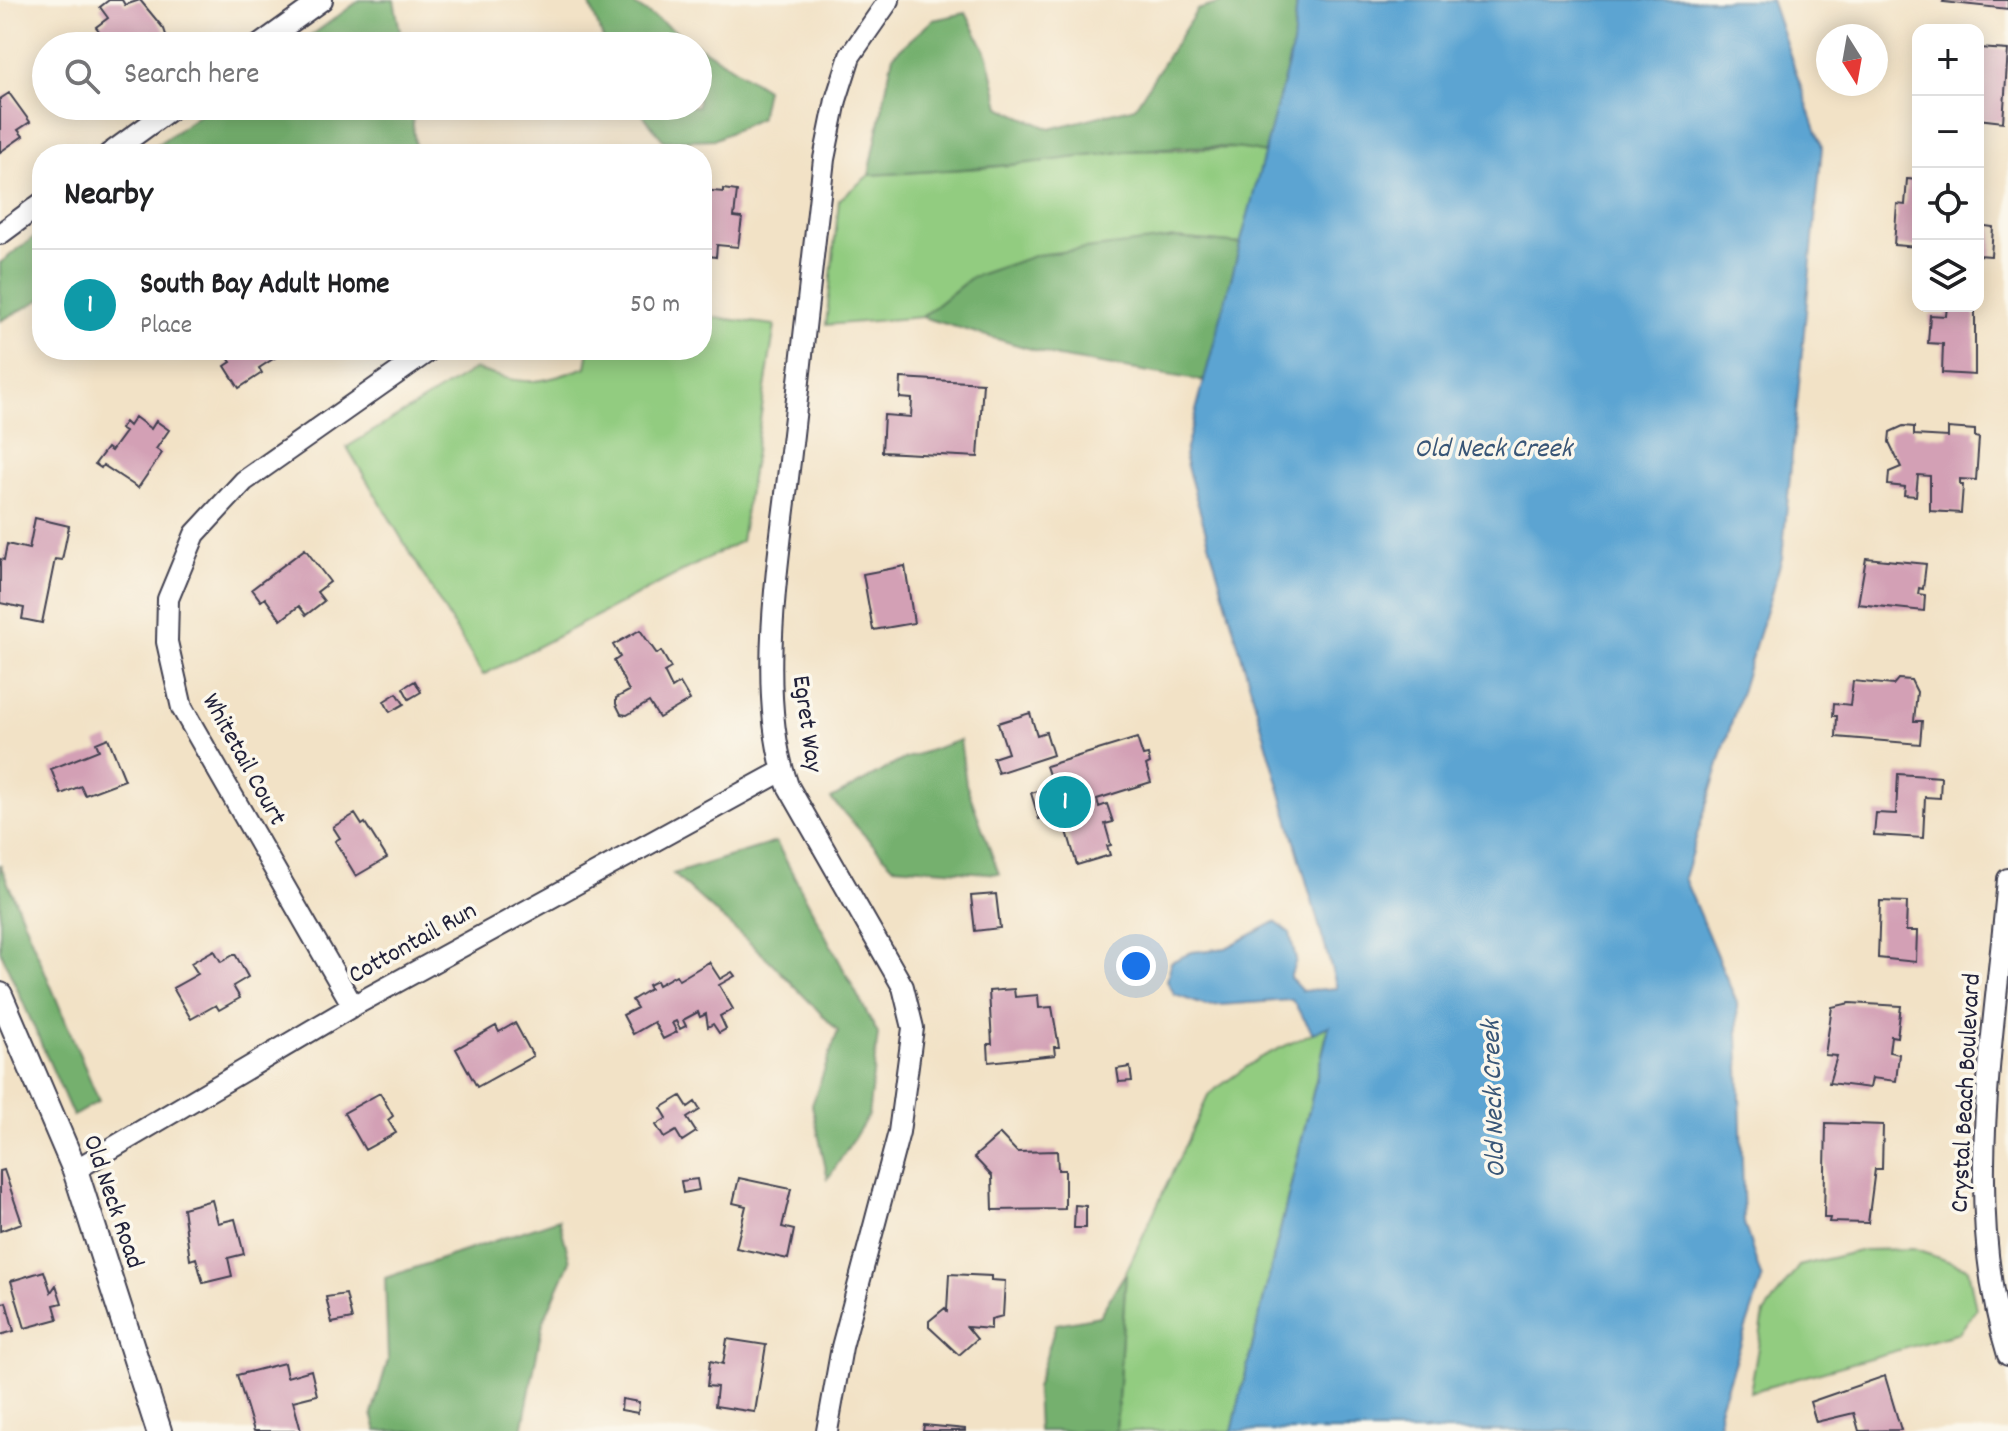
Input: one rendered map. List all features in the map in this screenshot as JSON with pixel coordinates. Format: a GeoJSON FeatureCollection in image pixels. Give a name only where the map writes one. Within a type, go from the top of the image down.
{"type":"FeatureCollection","features":[{"type":"Feature","properties":{"kind":"street"},"geometry":{"type":"LineString","coordinates":[[277,32],[322,0]]}},
{"type":"Feature","properties":{"kind":"street","name":"Egret Way"},"geometry":{"type":"LineString","coordinates":[[827,1431],[842,1347],[899,1132],[913,1028],[903,987],[865,917],[809,829],[782,771],[771,685],[778,569],[824,159],[836,100],[850,56],[889,0]]}},
{"type":"Feature","properties":{"kind":"street"},"geometry":{"type":"LineString","coordinates":[[123,144],[156,120]]}},
{"type":"Feature","properties":{"kind":"street"},"geometry":{"type":"LineString","coordinates":[[0,234],[32,210]]}},
{"type":"Feature","properties":{"kind":"street","name":"Whitetail Court"},"geometry":{"type":"LineString","coordinates":[[353,1006],[182,708],[167,642],[168,599],[195,534],[244,481],[416,360]]}},
{"type":"Feature","properties":{"kind":"street","name":"Cottontail Run"},"geometry":{"type":"LineString","coordinates":[[75,1170],[353,1006],[782,771]]}},
{"type":"Feature","properties":{"kind":"street","name":"Crystal Beach Boulevard"},"geometry":{"type":"LineString","coordinates":[[2008,879],[1983,1162],[1985,1242],[2008,1355]]}},
{"type":"Feature","properties":{"kind":"street","name":"Old Neck Road"},"geometry":{"type":"LineString","coordinates":[[0,995],[75,1170],[159,1431]]}},
{"type":"Feature","properties":{"kind":"green space"},"geometry":{"type":"Polygon","coordinates":[[[360,0],[394,0],[400,32],[316,32],[360,0]]]}},
{"type":"Feature","properties":{"kind":"green space"},"geometry":{"type":"Polygon","coordinates":[[[588,0],[627,0],[677,32],[601,32],[588,0]]]}},
{"type":"Feature","properties":{"kind":"green space"},"geometry":{"type":"Polygon","coordinates":[[[1230,0],[1297,0],[1293,45],[1265,153],[1183,147],[997,166],[869,175],[893,55],[933,20],[966,13],[988,56],[1000,107],[1050,129],[1135,107],[1197,10],[1230,0]]]}},
{"type":"Feature","properties":{"kind":"green space"},"geometry":{"type":"Polygon","coordinates":[[[712,54],[766,89],[760,118],[716,139],[664,141],[647,120],[712,120],[712,54]]]}},
{"type":"Feature","properties":{"kind":"green space"},"geometry":{"type":"Polygon","coordinates":[[[192,120],[412,120],[415,144],[158,144],[192,120]]]}},
{"type":"Feature","properties":{"kind":"green space"},"geometry":{"type":"Polygon","coordinates":[[[1266,150],[1241,244],[1175,238],[972,277],[922,317],[826,325],[839,200],[869,175],[982,168],[1131,151],[1266,150]]]}},
{"type":"Feature","properties":{"kind":"green space"},"geometry":{"type":"Polygon","coordinates":[[[1175,238],[1241,244],[1204,381],[1058,357],[922,317],[972,277],[1037,255],[1175,238]]]}},
{"type":"Feature","properties":{"kind":"green space"},"geometry":{"type":"Polygon","coordinates":[[[32,239],[32,304],[0,321],[0,263],[32,239]]]}},
{"type":"Feature","properties":{"kind":"green space"},"geometry":{"type":"Polygon","coordinates":[[[712,317],[775,325],[741,541],[483,675],[347,447],[475,369],[519,381],[531,381],[586,367],[587,360],[712,360],[712,317]]]}},
{"type":"Feature","properties":{"kind":"green space"},"geometry":{"type":"Polygon","coordinates":[[[960,740],[966,784],[999,874],[893,866],[831,799],[904,759],[960,740]]]}},
{"type":"Feature","properties":{"kind":"green space"},"geometry":{"type":"Polygon","coordinates":[[[776,842],[878,1034],[868,1116],[828,1179],[812,1105],[838,1031],[770,961],[673,874],[776,842]]]}},
{"type":"Feature","properties":{"kind":"green space"},"geometry":{"type":"Polygon","coordinates":[[[0,864],[99,1101],[73,1116],[0,950],[0,864]]]}},
{"type":"Feature","properties":{"kind":"green space"},"geometry":{"type":"Polygon","coordinates":[[[1329,1025],[1232,1431],[1116,1431],[1126,1272],[1209,1094],[1259,1058],[1329,1025]]]}},
{"type":"Feature","properties":{"kind":"green space"},"geometry":{"type":"Polygon","coordinates":[[[559,1219],[570,1261],[543,1322],[522,1431],[377,1431],[372,1414],[388,1360],[385,1278],[559,1219]]]}},
{"type":"Feature","properties":{"kind":"green space"},"geometry":{"type":"Polygon","coordinates":[[[1913,1249],[1968,1268],[1976,1309],[1959,1333],[1750,1392],[1764,1314],[1799,1266],[1863,1250],[1913,1249]]]}},
{"type":"Feature","properties":{"kind":"green space"},"geometry":{"type":"Polygon","coordinates":[[[1126,1272],[1116,1431],[1038,1431],[1036,1388],[1056,1324],[1099,1316],[1126,1272]]]}},
{"type":"Feature","properties":{"kind":"water","name":"Old Neck Creek"},"geometry":{"type":"Polygon","coordinates":[[[1297,0],[1771,0],[1822,147],[1782,558],[1684,878],[1737,1003],[1744,1223],[1762,1280],[1719,1409],[1720,1431],[1232,1431],[1329,1026],[1313,1033],[1292,1000],[1206,1006],[1175,995],[1167,981],[1171,962],[1192,952],[1226,948],[1275,922],[1290,933],[1296,960],[1290,978],[1302,991],[1337,988],[1184,456],[1293,45],[1297,0]]]}},
{"type":"Feature","properties":{"kind":"building"},"geometry":{"type":"Polygon","coordinates":[[[109,0],[122,0],[125,5],[140,0],[165,32],[100,32],[96,27],[108,18],[100,7],[109,0]]]}},
{"type":"Feature","properties":{"kind":"building"},"geometry":{"type":"Polygon","coordinates":[[[2008,0],[2008,9],[1943,2],[2008,0]]]}},
{"type":"Feature","properties":{"kind":"building"},"geometry":{"type":"Polygon","coordinates":[[[1984,48],[2008,50],[2003,122],[1984,120],[1984,48]]]}},
{"type":"Feature","properties":{"kind":"building"},"geometry":{"type":"Polygon","coordinates":[[[9,93],[30,122],[18,130],[23,136],[0,152],[0,99],[9,93]]]}},
{"type":"Feature","properties":{"kind":"building"},"geometry":{"type":"Polygon","coordinates":[[[1907,179],[1912,179],[1912,246],[1894,245],[1897,204],[1905,205],[1907,179]]]}},
{"type":"Feature","properties":{"kind":"building"},"geometry":{"type":"Polygon","coordinates":[[[723,189],[737,191],[734,217],[742,218],[738,247],[717,245],[716,257],[712,256],[712,191],[723,192],[723,189]]]}},
{"type":"Feature","properties":{"kind":"building"},"geometry":{"type":"Polygon","coordinates":[[[1984,226],[1993,227],[1991,256],[1984,255],[1984,226]]]}},
{"type":"Feature","properties":{"kind":"building"},"geometry":{"type":"Polygon","coordinates":[[[1946,312],[1975,312],[1975,375],[1942,373],[1943,344],[1928,343],[1930,315],[1946,316],[1946,312]]]}},
{"type":"Feature","properties":{"kind":"building"},"geometry":{"type":"Polygon","coordinates":[[[230,360],[271,360],[259,368],[262,373],[239,388],[225,366],[230,360]]]}},
{"type":"Feature","properties":{"kind":"building"},"geometry":{"type":"Polygon","coordinates":[[[901,378],[983,383],[978,457],[882,452],[884,415],[911,417],[912,399],[900,398],[901,378]]]}},
{"type":"Feature","properties":{"kind":"building"},"geometry":{"type":"Polygon","coordinates":[[[135,417],[151,429],[156,421],[169,430],[156,449],[162,453],[138,488],[103,465],[101,468],[95,464],[107,448],[111,451],[125,432],[120,429],[125,422],[129,426],[135,417]]]}},
{"type":"Feature","properties":{"kind":"building"},"geometry":{"type":"Polygon","coordinates":[[[1903,426],[1914,427],[1914,435],[1948,437],[1948,428],[1975,430],[1975,437],[1979,438],[1976,480],[1960,479],[1960,485],[1963,485],[1961,513],[1930,511],[1930,476],[1918,475],[1916,496],[1904,495],[1905,487],[1888,485],[1889,472],[1901,467],[1889,442],[1890,432],[1903,426]]]}},
{"type":"Feature","properties":{"kind":"building"},"geometry":{"type":"Polygon","coordinates":[[[35,518],[69,526],[62,560],[55,559],[42,623],[22,619],[24,608],[0,603],[0,559],[4,560],[7,544],[29,549],[35,518]]]}},
{"type":"Feature","properties":{"kind":"building"},"geometry":{"type":"Polygon","coordinates":[[[305,549],[330,582],[317,592],[324,601],[306,615],[299,606],[281,620],[265,598],[261,601],[252,589],[305,549]]]}},
{"type":"Feature","properties":{"kind":"building"},"geometry":{"type":"Polygon","coordinates":[[[1866,558],[1926,564],[1923,589],[1919,588],[1918,594],[1925,595],[1924,611],[1858,604],[1866,558]]]}},
{"type":"Feature","properties":{"kind":"building"},"geometry":{"type":"Polygon","coordinates":[[[905,566],[914,623],[873,630],[863,574],[905,566]]]}},
{"type":"Feature","properties":{"kind":"building"},"geometry":{"type":"Polygon","coordinates":[[[640,630],[657,654],[661,651],[671,668],[664,672],[672,688],[680,683],[690,700],[659,718],[649,702],[627,715],[621,714],[616,704],[616,698],[629,691],[614,661],[620,657],[613,645],[640,630]]]}},
{"type":"Feature","properties":{"kind":"building"},"geometry":{"type":"Polygon","coordinates":[[[1898,679],[1911,680],[1917,692],[1914,721],[1922,721],[1920,744],[1836,737],[1834,703],[1850,705],[1853,681],[1893,685],[1898,679]]]}},
{"type":"Feature","properties":{"kind":"building"},"geometry":{"type":"Polygon","coordinates":[[[415,681],[421,692],[409,699],[403,688],[415,681]]]}},
{"type":"Feature","properties":{"kind":"building"},"geometry":{"type":"Polygon","coordinates":[[[397,693],[404,704],[390,712],[384,701],[397,693]]]}},
{"type":"Feature","properties":{"kind":"building"},"geometry":{"type":"Polygon","coordinates":[[[1030,713],[1037,735],[1046,732],[1053,755],[998,773],[993,758],[1008,753],[998,723],[1030,713]]]}},
{"type":"Feature","properties":{"kind":"building"},"geometry":{"type":"Polygon","coordinates":[[[108,738],[125,780],[85,795],[81,786],[61,794],[51,769],[99,750],[96,743],[108,738]]]}},
{"type":"Feature","properties":{"kind":"building"},"geometry":{"type":"Polygon","coordinates":[[[1137,738],[1143,756],[1148,755],[1150,763],[1146,765],[1151,782],[1097,799],[1099,807],[1107,804],[1113,822],[1105,824],[1111,845],[1107,846],[1110,855],[1077,865],[1064,821],[1069,820],[1066,811],[1039,819],[1031,793],[1053,787],[1046,766],[1137,738]]]}},
{"type":"Feature","properties":{"kind":"building"},"geometry":{"type":"Polygon","coordinates":[[[1898,774],[1941,777],[1940,798],[1925,797],[1923,838],[1874,835],[1876,813],[1896,814],[1898,774]]]}},
{"type":"Feature","properties":{"kind":"building"},"geometry":{"type":"Polygon","coordinates":[[[355,814],[362,825],[365,823],[387,858],[356,876],[335,841],[340,838],[333,827],[355,814]]]}},
{"type":"Feature","properties":{"kind":"building"},"geometry":{"type":"Polygon","coordinates":[[[996,894],[1000,928],[975,931],[971,896],[996,894]]]}},
{"type":"Feature","properties":{"kind":"building"},"geometry":{"type":"Polygon","coordinates":[[[1880,901],[1907,902],[1906,931],[1917,931],[1916,962],[1878,958],[1880,901]]]}},
{"type":"Feature","properties":{"kind":"building"},"geometry":{"type":"Polygon","coordinates":[[[214,950],[221,962],[235,954],[248,977],[233,986],[240,998],[219,1010],[216,1005],[191,1019],[173,988],[198,974],[191,963],[214,950]]]}},
{"type":"Feature","properties":{"kind":"building"},"geometry":{"type":"Polygon","coordinates":[[[709,962],[720,979],[732,972],[735,976],[719,985],[733,1009],[720,1016],[726,1029],[719,1033],[713,1024],[708,1027],[706,1014],[700,1017],[698,1012],[683,1020],[686,1026],[680,1029],[676,1021],[672,1023],[677,1032],[663,1039],[654,1022],[633,1034],[623,1015],[637,1008],[632,1000],[650,989],[648,985],[656,981],[658,985],[676,975],[679,980],[709,962]]]}},
{"type":"Feature","properties":{"kind":"building"},"geometry":{"type":"Polygon","coordinates":[[[1014,989],[1015,997],[1038,995],[1039,1008],[1052,1007],[1059,1047],[1054,1047],[1055,1055],[989,1062],[988,1044],[992,1044],[989,991],[1014,989]]]}},
{"type":"Feature","properties":{"kind":"building"},"geometry":{"type":"Polygon","coordinates":[[[1850,1003],[1901,1006],[1897,1037],[1891,1036],[1889,1052],[1899,1054],[1896,1081],[1872,1078],[1870,1088],[1829,1083],[1837,1056],[1825,1055],[1832,1007],[1850,1003]]]}},
{"type":"Feature","properties":{"kind":"building"},"geometry":{"type":"Polygon","coordinates":[[[515,1023],[533,1056],[477,1087],[456,1049],[496,1026],[499,1032],[515,1023]]]}},
{"type":"Feature","properties":{"kind":"building"},"geometry":{"type":"Polygon","coordinates":[[[1130,1067],[1132,1081],[1119,1082],[1117,1069],[1130,1067]]]}},
{"type":"Feature","properties":{"kind":"building"},"geometry":{"type":"Polygon","coordinates":[[[380,1093],[393,1116],[388,1120],[396,1133],[365,1150],[344,1113],[380,1093]]]}},
{"type":"Feature","properties":{"kind":"building"},"geometry":{"type":"Polygon","coordinates":[[[681,1096],[688,1107],[695,1102],[700,1110],[687,1118],[696,1132],[682,1141],[676,1131],[664,1138],[656,1125],[667,1118],[661,1108],[681,1096]]]}},
{"type":"Feature","properties":{"kind":"building"},"geometry":{"type":"Polygon","coordinates":[[[1826,1123],[1883,1125],[1882,1169],[1875,1169],[1868,1223],[1829,1222],[1830,1218],[1824,1218],[1826,1123]]]}},
{"type":"Feature","properties":{"kind":"building"},"geometry":{"type":"Polygon","coordinates":[[[1000,1134],[1017,1152],[1057,1151],[1058,1170],[1065,1170],[1065,1209],[993,1210],[992,1176],[974,1157],[1000,1134]]]}},
{"type":"Feature","properties":{"kind":"building"},"geometry":{"type":"Polygon","coordinates":[[[4,1170],[22,1223],[0,1231],[0,1171],[4,1170]]]}},
{"type":"Feature","properties":{"kind":"building"},"geometry":{"type":"Polygon","coordinates":[[[739,1178],[791,1189],[782,1227],[794,1230],[788,1259],[736,1248],[746,1206],[733,1203],[739,1178]]]}},
{"type":"Feature","properties":{"kind":"building"},"geometry":{"type":"Polygon","coordinates":[[[697,1179],[699,1190],[683,1193],[681,1181],[697,1179]]]}},
{"type":"Feature","properties":{"kind":"building"},"geometry":{"type":"Polygon","coordinates":[[[212,1200],[218,1223],[235,1219],[244,1254],[228,1258],[232,1276],[203,1283],[196,1258],[190,1260],[183,1208],[212,1200]]]}},
{"type":"Feature","properties":{"kind":"building"},"geometry":{"type":"Polygon","coordinates":[[[1075,1205],[1086,1206],[1086,1228],[1074,1228],[1075,1205]]]}},
{"type":"Feature","properties":{"kind":"building"},"geometry":{"type":"Polygon","coordinates":[[[44,1271],[51,1292],[56,1285],[62,1303],[54,1305],[58,1319],[25,1328],[11,1281],[44,1271]]]}},
{"type":"Feature","properties":{"kind":"building"},"geometry":{"type":"Polygon","coordinates":[[[949,1274],[991,1276],[991,1280],[1005,1281],[1003,1316],[991,1319],[991,1329],[967,1327],[977,1339],[959,1355],[929,1327],[929,1321],[945,1308],[947,1311],[949,1274]]]}},
{"type":"Feature","properties":{"kind":"building"},"geometry":{"type":"Polygon","coordinates":[[[346,1294],[352,1319],[332,1323],[326,1297],[346,1294]]]}},
{"type":"Feature","properties":{"kind":"building"},"geometry":{"type":"Polygon","coordinates":[[[6,1302],[14,1331],[0,1335],[0,1304],[6,1302]]]}},
{"type":"Feature","properties":{"kind":"building"},"geometry":{"type":"Polygon","coordinates":[[[727,1339],[766,1345],[755,1412],[715,1406],[717,1387],[707,1386],[710,1361],[723,1364],[727,1339]]]}},
{"type":"Feature","properties":{"kind":"building"},"geometry":{"type":"Polygon","coordinates":[[[284,1363],[287,1377],[311,1370],[317,1395],[293,1401],[301,1431],[254,1431],[237,1375],[284,1363]]]}},
{"type":"Feature","properties":{"kind":"building"},"geometry":{"type":"Polygon","coordinates":[[[1885,1376],[1901,1430],[1859,1431],[1854,1413],[1816,1422],[1810,1402],[1885,1376]]]}},
{"type":"Feature","properties":{"kind":"building"},"geometry":{"type":"Polygon","coordinates":[[[622,1399],[639,1402],[638,1413],[621,1410],[622,1399]]]}},
{"type":"Feature","properties":{"kind":"building"},"geometry":{"type":"Polygon","coordinates":[[[924,1425],[965,1429],[965,1431],[923,1431],[924,1425]]]}},
{"type":"Feature","properties":{"kind":"place","name":"South Bay Adult Home"},"geometry":{"type":"Point","coordinates":[1065,802]}}]}
